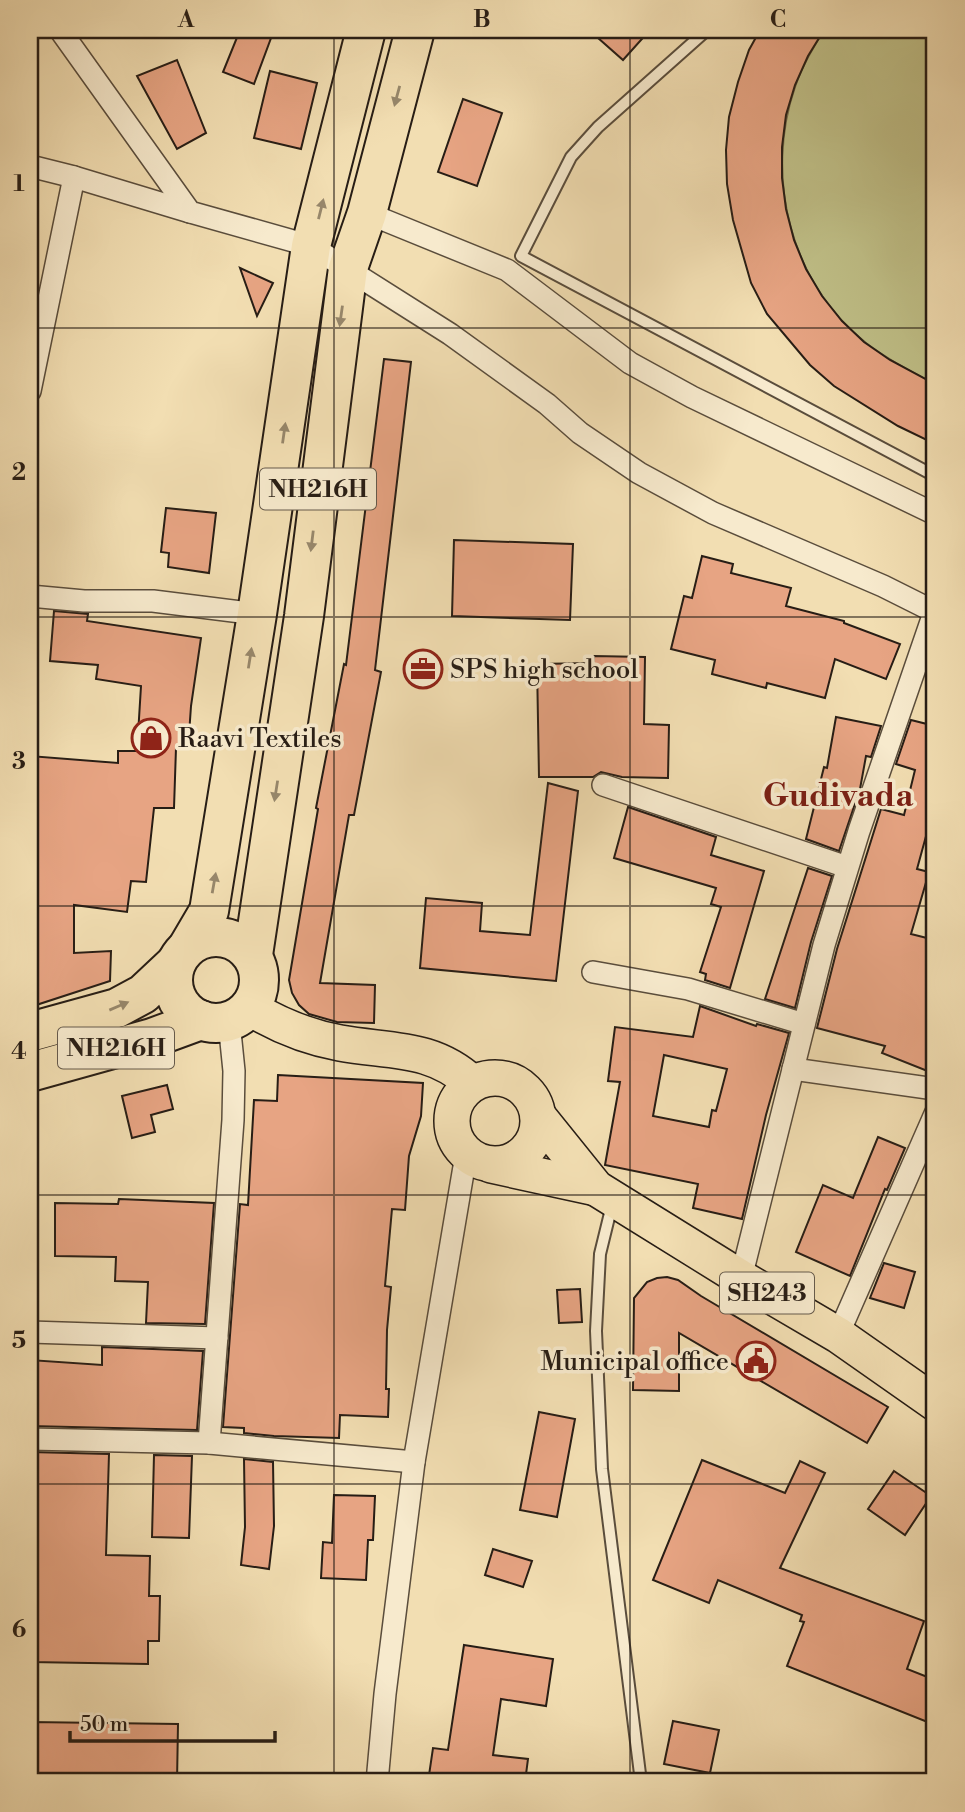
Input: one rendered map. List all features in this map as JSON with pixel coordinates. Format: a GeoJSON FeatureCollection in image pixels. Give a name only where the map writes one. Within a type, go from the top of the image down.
{"type":"FeatureCollection","features":[{"type":"Feature","properties":{"kind":"highway","name":"NH216H"},"geometry":{"type":"LineString","coordinates":[[227,1017],[189,1013],[174,990],[173,976],[209,911],[257,614],[311,246],[366,30]]}},
{"type":"Feature","properties":{"kind":"highway","name":"NH216H"},"geometry":{"type":"LineString","coordinates":[[253,955],[304,616],[324,439],[348,268],[367,213],[415,30]]}},
{"type":"Feature","properties":{"kind":"highway","name":"NH216H"},"geometry":{"type":"LineString","coordinates":[[30,1032],[117,1008],[143,994],[201,938],[216,936],[243,944],[253,955],[258,968],[260,982],[257,996],[227,1017],[30,1072]]}},
{"type":"Feature","properties":{"kind":"main road"},"geometry":{"type":"LineString","coordinates":[[227,1017],[272,1021],[339,1043],[425,1054],[454,1069],[472,1083],[454,1103],[451,1131],[478,1160],[518,1159],[535,1138],[538,1116]]}},
{"type":"Feature","properties":{"kind":"main road","name":"SH243"},"geometry":{"type":"LineString","coordinates":[[472,1083],[493,1076],[514,1081],[531,1096],[538,1116],[604,1194]]}},
{"type":"Feature","properties":{"kind":"main road","name":"SH243"},"geometry":{"type":"LineString","coordinates":[[478,1160],[604,1194],[838,1335],[935,1403]]}},
{"type":"Feature","properties":{"kind":"street"},"geometry":{"type":"LineString","coordinates":[[60,30],[190,212]]}},
{"type":"Feature","properties":{"kind":"street"},"geometry":{"type":"LineString","coordinates":[[30,166],[311,246],[450,334],[547,404],[580,433],[639,473],[713,513],[935,611],[847,867],[804,1024],[741,1278]]}},
{"type":"Feature","properties":{"kind":"street"},"geometry":{"type":"LineString","coordinates":[[30,391],[74,177]]}},
{"type":"Feature","properties":{"kind":"street"},"geometry":{"type":"LineString","coordinates":[[367,213],[508,270],[630,363],[692,397],[935,514]]}},
{"type":"Feature","properties":{"kind":"street"},"geometry":{"type":"LineString","coordinates":[[30,596],[84,601],[153,601],[257,614]]}},
{"type":"Feature","properties":{"kind":"street"},"geometry":{"type":"LineString","coordinates":[[603,785],[847,867]]}},
{"type":"Feature","properties":{"kind":"street"},"geometry":{"type":"LineString","coordinates":[[593,972],[688,989],[804,1024]]}},
{"type":"Feature","properties":{"kind":"street"},"geometry":{"type":"LineString","coordinates":[[209,1443],[233,1121],[234,1071],[227,1017]]}},
{"type":"Feature","properties":{"kind":"street"},"geometry":{"type":"LineString","coordinates":[[793,1069],[935,1089]]}},
{"type":"Feature","properties":{"kind":"street"},"geometry":{"type":"LineString","coordinates":[[838,1335],[935,1114]]}},
{"type":"Feature","properties":{"kind":"street"},"geometry":{"type":"LineString","coordinates":[[377,1782],[385,1694],[414,1462],[478,1160]]}},
{"type":"Feature","properties":{"kind":"street"},"geometry":{"type":"LineString","coordinates":[[30,1332],[217,1338]]}},
{"type":"Feature","properties":{"kind":"street"},"geometry":{"type":"LineString","coordinates":[[30,1439],[209,1443],[414,1462]]}},
{"type":"Feature","properties":{"kind":"lane"},"geometry":{"type":"LineString","coordinates":[[707,30],[598,127],[571,157],[521,256],[935,476]]}},
{"type":"Feature","properties":{"kind":"lane"},"geometry":{"type":"LineString","coordinates":[[604,1194],[596,1331],[601,1469],[641,1782]]}},
{"type":"Feature","properties":{"kind":"green space"},"geometry":{"type":"Polygon","coordinates":[[[824,30],[935,30],[935,384],[874,349],[840,319],[818,291],[802,260],[790,226],[784,192],[782,156],[786,121],[798,79],[824,30]]]}},
{"type":"Feature","properties":{"kind":"building"},"geometry":{"type":"Polygon","coordinates":[[[240,30],[274,30],[254,84],[223,72],[240,30]]]}},
{"type":"Feature","properties":{"kind":"building"},"geometry":{"type":"Polygon","coordinates":[[[589,30],[650,30],[623,60],[589,30]]]}},
{"type":"Feature","properties":{"kind":"building"},"geometry":{"type":"Polygon","coordinates":[[[760,30],[824,30],[795,85],[786,115],[782,178],[794,240],[806,269],[822,296],[842,321],[864,342],[890,360],[935,384],[935,444],[898,426],[834,386],[810,365],[767,314],[751,283],[733,220],[727,184],[726,150],[729,117],[738,82],[749,50],[760,30]]]}},
{"type":"Feature","properties":{"kind":"building"},"geometry":{"type":"Polygon","coordinates":[[[177,60],[206,133],[177,149],[137,76],[177,60]]]}},
{"type":"Feature","properties":{"kind":"building"},"geometry":{"type":"Polygon","coordinates":[[[270,71],[317,83],[301,149],[254,138],[270,71]]]}},
{"type":"Feature","properties":{"kind":"building"},"geometry":{"type":"Polygon","coordinates":[[[463,99],[502,113],[477,186],[438,172],[463,99]]]}},
{"type":"Feature","properties":{"kind":"building"},"geometry":{"type":"Polygon","coordinates":[[[240,268],[273,283],[257,316],[240,268]]]}},
{"type":"Feature","properties":{"kind":"building"},"geometry":{"type":"Polygon","coordinates":[[[384,359],[411,362],[375,670],[381,672],[354,815],[349,815],[320,983],[375,985],[374,1023],[337,1022],[309,1014],[299,1005],[289,980],[318,809],[316,808],[344,664],[346,665],[384,359]]]}},
{"type":"Feature","properties":{"kind":"building"},"geometry":{"type":"Polygon","coordinates":[[[166,508],[216,513],[209,573],[168,567],[169,553],[161,552],[166,508]]]}},
{"type":"Feature","properties":{"kind":"building"},"geometry":{"type":"Polygon","coordinates":[[[454,540],[573,544],[570,620],[452,616],[454,540]]]}},
{"type":"Feature","properties":{"kind":"building"},"geometry":{"type":"Polygon","coordinates":[[[702,556],[733,564],[731,573],[791,588],[786,606],[844,621],[900,644],[886,679],[835,659],[825,698],[767,683],[766,688],[712,674],[715,660],[671,649],[684,596],[692,598],[702,556]]]}},
{"type":"Feature","properties":{"kind":"building"},"geometry":{"type":"Polygon","coordinates":[[[54,611],[88,614],[87,621],[201,638],[188,749],[176,748],[174,808],[154,808],[146,882],[131,881],[127,912],[74,905],[74,953],[111,951],[110,981],[30,1007],[30,756],[118,763],[118,751],[137,751],[141,686],[96,679],[98,665],[50,661],[54,611]]]}},
{"type":"Feature","properties":{"kind":"building"},"geometry":{"type":"Polygon","coordinates":[[[594,656],[645,657],[644,724],[669,725],[668,778],[622,777],[601,772],[593,777],[539,777],[537,664],[593,663],[594,656]]]}},
{"type":"Feature","properties":{"kind":"building"},"geometry":{"type":"Polygon","coordinates":[[[836,717],[881,726],[871,757],[866,756],[860,789],[839,851],[806,839],[824,767],[827,768],[836,717]]]}},
{"type":"Feature","properties":{"kind":"building"},"geometry":{"type":"Polygon","coordinates":[[[911,720],[927,724],[928,721],[935,722],[935,819],[931,818],[917,869],[929,872],[911,934],[935,940],[935,1074],[882,1053],[885,1046],[817,1028],[837,949],[881,809],[904,815],[915,770],[896,764],[911,720]]]}},
{"type":"Feature","properties":{"kind":"building"},"geometry":{"type":"Polygon","coordinates":[[[548,783],[578,791],[556,981],[420,968],[426,898],[482,903],[480,931],[530,935],[548,783]]]}},
{"type":"Feature","properties":{"kind":"building"},"geometry":{"type":"Polygon","coordinates":[[[628,807],[716,837],[711,855],[764,871],[730,988],[705,980],[706,974],[700,972],[721,907],[711,904],[716,888],[614,858],[628,807]]]}},
{"type":"Feature","properties":{"kind":"building"},"geometry":{"type":"Polygon","coordinates":[[[808,868],[832,876],[811,942],[795,1008],[765,999],[808,868]]]}},
{"type":"Feature","properties":{"kind":"building"},"geometry":{"type":"Polygon","coordinates":[[[700,1006],[756,1026],[757,1024],[789,1033],[766,1115],[742,1219],[693,1208],[698,1184],[605,1165],[620,1082],[608,1081],[615,1027],[693,1037],[700,1006]],[[664,1055],[653,1116],[709,1127],[712,1110],[716,1111],[727,1069],[664,1055]]]}},
{"type":"Feature","properties":{"kind":"building"},"geometry":{"type":"Polygon","coordinates":[[[278,1075],[423,1083],[421,1116],[409,1156],[405,1210],[392,1209],[385,1286],[391,1287],[387,1330],[388,1417],[340,1415],[339,1438],[274,1436],[244,1433],[244,1428],[223,1427],[240,1204],[248,1205],[254,1100],[277,1101],[278,1075]]]}},
{"type":"Feature","properties":{"kind":"building"},"geometry":{"type":"Polygon","coordinates":[[[167,1085],[173,1109],[151,1115],[155,1132],[132,1138],[122,1096],[167,1085]]]}},
{"type":"Feature","properties":{"kind":"building"},"geometry":{"type":"Polygon","coordinates":[[[878,1137],[905,1148],[887,1190],[885,1189],[850,1276],[796,1252],[823,1185],[853,1198],[878,1137]]]}},
{"type":"Feature","properties":{"kind":"building"},"geometry":{"type":"Polygon","coordinates":[[[119,1199],[214,1203],[205,1324],[146,1323],[148,1282],[115,1281],[116,1257],[55,1256],[55,1203],[118,1204],[119,1199]]]}},
{"type":"Feature","properties":{"kind":"building"},"geometry":{"type":"Polygon","coordinates":[[[884,1263],[915,1272],[904,1308],[870,1298],[884,1263]]]}},
{"type":"Feature","properties":{"kind":"building"},"geometry":{"type":"Polygon","coordinates":[[[667,1277],[678,1280],[888,1407],[867,1443],[679,1333],[679,1391],[633,1390],[634,1298],[647,1282],[667,1277]]]}},
{"type":"Feature","properties":{"kind":"building"},"geometry":{"type":"Polygon","coordinates":[[[580,1289],[582,1322],[559,1323],[557,1290],[580,1289]]]}},
{"type":"Feature","properties":{"kind":"building"},"geometry":{"type":"Polygon","coordinates":[[[102,1347],[203,1351],[197,1430],[30,1426],[30,1360],[102,1365],[102,1347]]]}},
{"type":"Feature","properties":{"kind":"building"},"geometry":{"type":"Polygon","coordinates":[[[539,1412],[575,1419],[557,1517],[520,1510],[539,1412]]]}},
{"type":"Feature","properties":{"kind":"building"},"geometry":{"type":"Polygon","coordinates":[[[30,1452],[109,1454],[106,1555],[150,1556],[149,1596],[160,1596],[159,1641],[148,1641],[148,1664],[30,1662],[30,1452]]]}},
{"type":"Feature","properties":{"kind":"building"},"geometry":{"type":"Polygon","coordinates":[[[154,1455],[192,1456],[189,1538],[152,1537],[154,1455]]]}},
{"type":"Feature","properties":{"kind":"building"},"geometry":{"type":"Polygon","coordinates":[[[244,1459],[273,1462],[274,1526],[269,1569],[241,1565],[245,1527],[244,1459]]]}},
{"type":"Feature","properties":{"kind":"building"},"geometry":{"type":"Polygon","coordinates":[[[702,1460],[785,1493],[800,1461],[825,1473],[780,1568],[924,1621],[907,1669],[935,1680],[935,1725],[787,1666],[804,1622],[800,1621],[802,1615],[718,1580],[709,1603],[653,1580],[702,1460]]]}},
{"type":"Feature","properties":{"kind":"building"},"geometry":{"type":"Polygon","coordinates":[[[894,1471],[931,1496],[905,1535],[868,1509],[894,1471]]]}},
{"type":"Feature","properties":{"kind":"building"},"geometry":{"type":"Polygon","coordinates":[[[334,1495],[375,1496],[373,1540],[368,1540],[366,1580],[321,1578],[323,1542],[332,1543],[334,1495]]]}},
{"type":"Feature","properties":{"kind":"building"},"geometry":{"type":"Polygon","coordinates":[[[493,1549],[532,1561],[523,1587],[485,1575],[493,1549]]]}},
{"type":"Feature","properties":{"kind":"building"},"geometry":{"type":"Polygon","coordinates":[[[464,1645],[553,1659],[546,1706],[501,1699],[493,1755],[528,1759],[525,1782],[428,1782],[433,1748],[448,1750],[464,1645]]]}},
{"type":"Feature","properties":{"kind":"building"},"geometry":{"type":"Polygon","coordinates":[[[673,1721],[719,1730],[710,1773],[664,1764],[673,1721]]]}},
{"type":"Feature","properties":{"kind":"building"},"geometry":{"type":"Polygon","coordinates":[[[30,1722],[178,1724],[177,1782],[30,1782],[30,1722]]]}},
{"type":"Feature","properties":{"kind":"place","name":"SPS high school"},"geometry":{"type":"Point","coordinates":[423,669]}},
{"type":"Feature","properties":{"kind":"place","name":"Raavi Textiles"},"geometry":{"type":"Point","coordinates":[151,738]}},
{"type":"Feature","properties":{"kind":"place","name":"Municipal office"},"geometry":{"type":"Point","coordinates":[756,1361]}},
{"type":"Feature","properties":{"kind":"district","name":"Gudivada"},"geometry":{"type":"Point","coordinates":[838,794]}}]}
